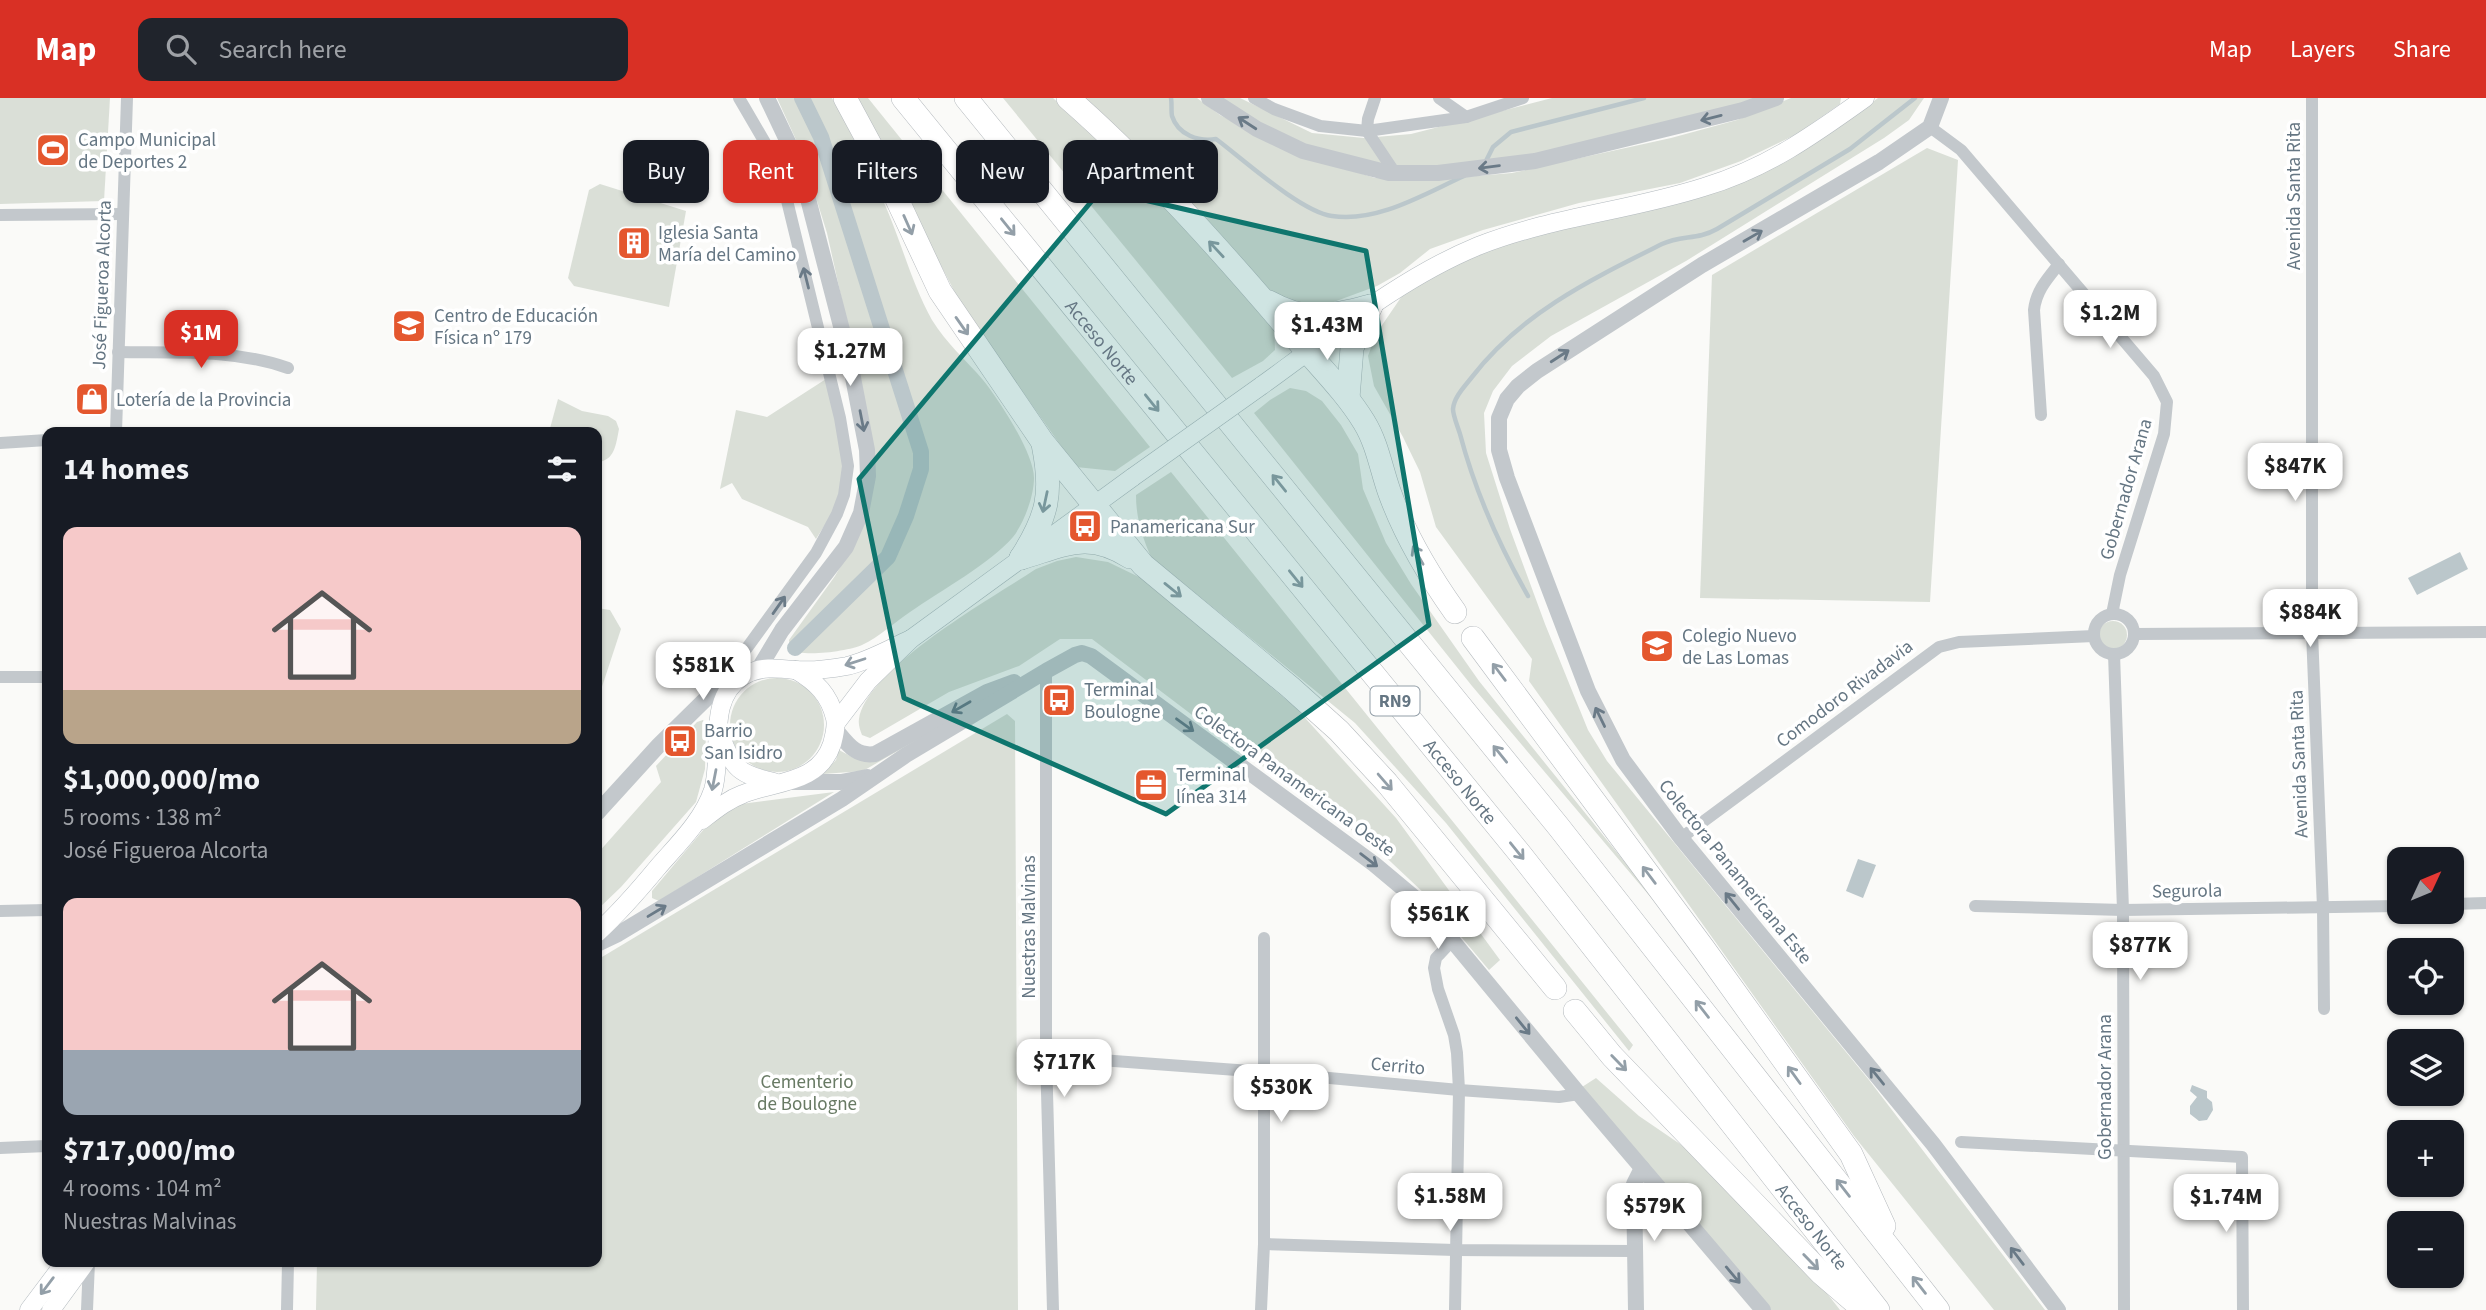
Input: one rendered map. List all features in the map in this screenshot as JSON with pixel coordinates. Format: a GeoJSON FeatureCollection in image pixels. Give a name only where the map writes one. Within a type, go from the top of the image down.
{"type":"FeatureCollection","features":[{"type":"Feature","properties":{"kind":"highway"},"geometry":{"type":"LineString","coordinates":[[845,98],[880,163],[940,291],[1042,441],[1143,565]]}},
{"type":"Feature","properties":{"kind":"highway","name":"Acceso Norte"},"geometry":{"type":"LineString","coordinates":[[903,98],[1521,855],[1878,1310]]}},
{"type":"Feature","properties":{"kind":"highway","name":"RN9"},"geometry":{"type":"LineString","coordinates":[[966,98],[1558,826],[1938,1310]]}},
{"type":"Feature","properties":{"kind":"highway"},"geometry":{"type":"LineString","coordinates":[[1068,98],[1119,145],[1263,299],[1348,398],[1373,438],[1404,530],[1427,572],[1455,612]]}},
{"type":"Feature","properties":{"kind":"highway"},"geometry":{"type":"LineString","coordinates":[[1263,299],[1288,312],[1309,317],[1371,306]]}},
{"type":"Feature","properties":{"kind":"highway"},"geometry":{"type":"LineString","coordinates":[[1348,398],[1352,348],[1371,306]]}},
{"type":"Feature","properties":{"kind":"highway"},"geometry":{"type":"LineString","coordinates":[[1021,558],[1036,535],[1046,503],[1049,476],[1042,441]]}},
{"type":"Feature","properties":{"kind":"highway"},"geometry":{"type":"LineString","coordinates":[[1021,558],[1072,542],[1092,540],[1113,546],[1143,565],[1339,731],[1387,783],[1555,988]]}},
{"type":"Feature","properties":{"kind":"highway"},"geometry":{"type":"LineString","coordinates":[[1473,638],[1704,949],[1850,1154],[1900,1261]]}},
{"type":"Feature","properties":{"kind":"highway"},"geometry":{"type":"LineString","coordinates":[[1575,1011],[1612,1056],[1821,1273],[1864,1310]]}},
{"type":"Feature","properties":{"kind":"main road"},"geometry":{"type":"LineString","coordinates":[[693,826],[724,803],[743,794],[785,783],[812,772],[829,753],[836,726],[868,681],[911,639],[1371,306],[1430,268],[1520,231],[1671,197],[1739,174],[1805,141],[1865,98]]}},
{"type":"Feature","properties":{"kind":"main road"},"geometry":{"type":"LineString","coordinates":[[602,928],[693,826],[713,789],[725,687],[758,670],[848,666],[911,639]]}},
{"type":"Feature","properties":{"kind":"main road"},"geometry":{"type":"LineString","coordinates":[[796,670],[815,681],[829,698],[836,726]]}},
{"type":"Feature","properties":{"kind":"main road"},"geometry":{"type":"LineString","coordinates":[[718,730],[728,758],[739,770],[751,778],[785,783]]}},
{"type":"Feature","properties":{"kind":"main road"},"geometry":{"type":"LineString","coordinates":[[29,1310],[61,1267]]}},
{"type":"Feature","properties":{"kind":"main road"},"geometry":{"type":"LineString","coordinates":[[51,1310],[83,1267]]}},
{"type":"Feature","properties":{"kind":"street","name":"José Figueroa Alcorta"},"geometry":{"type":"LineString","coordinates":[[116,427],[127,98]]}},
{"type":"Feature","properties":{"kind":"street"},"geometry":{"type":"LineString","coordinates":[[602,808],[695,708],[725,687],[740,660],[820,545],[844,495],[848,466],[840,418],[782,180],[739,98]]}},
{"type":"Feature","properties":{"kind":"street"},"geometry":{"type":"LineString","coordinates":[[758,670],[782,629],[846,547],[861,513],[868,476],[867,450],[849,357],[806,191],[796,159],[768,98]]}},
{"type":"Feature","properties":{"kind":"street"},"geometry":{"type":"LineString","coordinates":[[1209,98],[1257,130],[1303,152],[1384,173],[1438,173],[1535,161],[1743,110],[1776,98]]}},
{"type":"Feature","properties":{"kind":"street"},"geometry":{"type":"LineString","coordinates":[[1254,98],[1320,127],[1367,131],[1466,117],[1522,98]]}},
{"type":"Feature","properties":{"kind":"street"},"geometry":{"type":"LineString","coordinates":[[1374,98],[1367,131],[1395,173]]}},
{"type":"Feature","properties":{"kind":"street"},"geometry":{"type":"LineString","coordinates":[[1439,98],[1466,117]]}},
{"type":"Feature","properties":{"kind":"street"},"geometry":{"type":"LineString","coordinates":[[1930,127],[1941,98]]}},
{"type":"Feature","properties":{"kind":"street","name":"Avenida Santa Rita"},"geometry":{"type":"LineString","coordinates":[[2312,98],[2312,632],[2323,908],[2324,1009]]}},
{"type":"Feature","properties":{"kind":"street","name":"Gobernador Arana"},"geometry":{"type":"LineString","coordinates":[[1930,127],[1961,150],[2154,376],[2167,402],[2164,434],[2120,575],[2112,614]]}},
{"type":"Feature","properties":{"kind":"street","name":"Colectora Panamericana Este"},"geometry":{"type":"LineString","coordinates":[[1930,127],[1879,162],[1702,265],[1537,371],[1507,399],[1499,418],[1499,450],[1588,691],[1622,760],[1681,838],[1933,1144],[2058,1310]]}},
{"type":"Feature","properties":{"kind":"street"},"geometry":{"type":"LineString","coordinates":[[0,215],[123,214]]}},
{"type":"Feature","properties":{"kind":"street"},"geometry":{"type":"LineString","coordinates":[[2040,415],[2035,299],[2041,286],[2059,264]]}},
{"type":"Feature","properties":{"kind":"street"},"geometry":{"type":"LineString","coordinates":[[118,352],[210,353],[264,359],[288,368]]}},
{"type":"Feature","properties":{"kind":"street"},"geometry":{"type":"LineString","coordinates":[[0,443],[42,440]]}},
{"type":"Feature","properties":{"kind":"street"},"geometry":{"type":"LineString","coordinates":[[2112,614],[2129,622],[2134,634],[2126,651],[2114,654],[2103,651],[2095,642],[2094,636],[2097,624],[2112,614]]}},
{"type":"Feature","properties":{"kind":"street"},"geometry":{"type":"LineString","coordinates":[[2134,634],[2486,632]]}},
{"type":"Feature","properties":{"kind":"street","name":"Comodoro Rivadavia"},"geometry":{"type":"LineString","coordinates":[[1681,838],[1939,647],[1959,642],[2094,636]]}},
{"type":"Feature","properties":{"kind":"street","name":"Colectora Panamericana Oeste"},"geometry":{"type":"LineString","coordinates":[[1046,671],[1075,655],[1082,653],[1091,656],[1383,871],[1423,905],[1763,1310]]}},
{"type":"Feature","properties":{"kind":"street","name":"Gobernador Arana"},"geometry":{"type":"LineString","coordinates":[[2114,654],[2123,909],[2124,1310]]}},
{"type":"Feature","properties":{"kind":"street"},"geometry":{"type":"LineString","coordinates":[[836,726],[853,751],[875,754],[987,692],[1046,671]]}},
{"type":"Feature","properties":{"kind":"street"},"geometry":{"type":"LineString","coordinates":[[602,942],[830,806],[875,774],[1046,671]]}},
{"type":"Feature","properties":{"kind":"street","name":"Nuestras Malvinas"},"geometry":{"type":"LineString","coordinates":[[1046,671],[1046,1056],[1053,1310]]}},
{"type":"Feature","properties":{"kind":"street"},"geometry":{"type":"LineString","coordinates":[[0,677],[42,677]]}},
{"type":"Feature","properties":{"kind":"street"},"geometry":{"type":"LineString","coordinates":[[785,783],[855,780],[875,774]]}},
{"type":"Feature","properties":{"kind":"street"},"geometry":{"type":"LineString","coordinates":[[2464,904],[2486,903]]}},
{"type":"Feature","properties":{"kind":"street","name":"Segurola"},"geometry":{"type":"LineString","coordinates":[[1975,906],[2123,909],[2387,906]]}},
{"type":"Feature","properties":{"kind":"street"},"geometry":{"type":"LineString","coordinates":[[0,911],[42,910]]}},
{"type":"Feature","properties":{"kind":"street"},"geometry":{"type":"LineString","coordinates":[[1261,1310],[1264,1244],[1264,938]]}},
{"type":"Feature","properties":{"kind":"street"},"geometry":{"type":"LineString","coordinates":[[1453,940],[1436,958],[1434,974],[1454,1035],[1459,1090],[1455,1310]]}},
{"type":"Feature","properties":{"kind":"street","name":"Cerrito"},"geometry":{"type":"LineString","coordinates":[[1046,1056],[1459,1090],[1559,1097],[1579,1094]]}},
{"type":"Feature","properties":{"kind":"street"},"geometry":{"type":"LineString","coordinates":[[1962,1142],[2242,1157],[2243,1310]]}},
{"type":"Feature","properties":{"kind":"street"},"geometry":{"type":"LineString","coordinates":[[0,1148],[42,1146]]}},
{"type":"Feature","properties":{"kind":"street"},"geometry":{"type":"LineString","coordinates":[[1636,1310],[1634,1184],[1642,1168]]}},
{"type":"Feature","properties":{"kind":"street"},"geometry":{"type":"LineString","coordinates":[[1264,1244],[1455,1250],[1635,1251]]}},
{"type":"Feature","properties":{"kind":"street"},"geometry":{"type":"LineString","coordinates":[[87,1267],[87,1310]]}},
{"type":"Feature","properties":{"kind":"street"},"geometry":{"type":"LineString","coordinates":[[288,1267],[288,1310]]}},
{"type":"Feature","properties":{"kind":"highlighted area"},"geometry":{"type":"Polygon","coordinates":[[[1101,190],[1366,251],[1429,625],[1166,814],[904,698],[859,479],[1101,190]]]}},
{"type":"Feature","properties":{"kind":"green space","name":"Campo Municipal de Deportes 2"},"geometry":{"type":"Polygon","coordinates":[[[0,98],[110,98],[104,201],[0,204],[0,98]]]}},
{"type":"Feature","properties":{"kind":"green space"},"geometry":{"type":"Polygon","coordinates":[[[777,98],[832,98],[854,140],[832,140],[832,203],[883,203],[932,320],[983,380],[1006,413],[1022,441],[1034,478],[1028,509],[1013,537],[1004,547],[868,642],[825,653],[796,652],[790,649],[789,640],[835,576],[856,540],[865,404],[827,233],[818,203],[818,140],[796,140],[777,98]]]}},
{"type":"Feature","properties":{"kind":"green space"},"geometry":{"type":"Polygon","coordinates":[[[854,98],[868,98],[902,140],[876,140],[854,98]]]}},
{"type":"Feature","properties":{"kind":"green space"},"geometry":{"type":"Polygon","coordinates":[[[1003,98],[1053,98],[1100,140],[1063,140],[1063,171],[1049,154],[1049,140],[1037,140],[1003,98]]]}},
{"type":"Feature","properties":{"kind":"green space"},"geometry":{"type":"Polygon","coordinates":[[[1082,98],[1197,98],[1220,115],[1294,152],[1375,178],[1440,179],[1512,173],[1671,138],[1737,120],[1791,98],[1841,98],[1840,104],[1797,134],[1741,161],[1680,183],[1579,203],[1483,230],[1430,249],[1400,273],[1377,286],[1320,307],[1300,306],[1259,283],[1182,203],[1218,203],[1218,140],[1122,140],[1082,98]]]}},
{"type":"Feature","properties":{"kind":"green space"},"geometry":{"type":"Polygon","coordinates":[[[1221,98],[1240,98],[1312,133],[1364,138],[1411,134],[1552,98],[1757,98],[1744,104],[1534,156],[1437,167],[1382,167],[1306,146],[1269,129],[1221,98]]]}},
{"type":"Feature","properties":{"kind":"green space"},"geometry":{"type":"Polygon","coordinates":[[[1878,98],[1924,98],[1909,120],[1884,138],[1686,261],[1551,336],[1512,366],[1493,391],[1484,413],[1486,453],[1510,529],[1545,624],[1588,730],[1607,761],[1869,1080],[2045,1310],[1994,1310],[1854,1136],[1529,681],[1532,659],[1436,527],[1420,472],[1374,386],[1368,356],[1376,334],[1404,293],[1484,250],[1538,232],[1732,184],[1788,160],[1878,98]]]}},
{"type":"Feature","properties":{"kind":"green space"},"geometry":{"type":"Polygon","coordinates":[[[1927,148],[1958,160],[1930,602],[1700,598],[1712,275],[1927,148]]]}},
{"type":"Feature","properties":{"kind":"green space"},"geometry":{"type":"Polygon","coordinates":[[[600,184],[623,191],[623,203],[661,203],[686,211],[669,307],[574,286],[568,278],[589,190],[600,184]]]}},
{"type":"Feature","properties":{"kind":"green space"},"geometry":{"type":"Polygon","coordinates":[[[942,190],[1150,447],[1115,471],[1076,467],[963,308],[908,203],[942,203],[942,190]]]}},
{"type":"Feature","properties":{"kind":"green space"},"geometry":{"type":"Polygon","coordinates":[[[1089,203],[1161,203],[1262,311],[1274,327],[1275,350],[1263,361],[1232,378],[1089,203]]]}},
{"type":"Feature","properties":{"kind":"green space"},"geometry":{"type":"Polygon","coordinates":[[[826,379],[838,434],[842,476],[837,503],[816,539],[808,527],[742,499],[732,483],[720,489],[736,410],[767,417],[826,379]]]}},
{"type":"Feature","properties":{"kind":"green space"},"geometry":{"type":"Polygon","coordinates":[[[1290,388],[1306,391],[1322,401],[1341,425],[1358,454],[1363,489],[1386,543],[1411,584],[1479,681],[1697,952],[1472,686],[1254,413],[1290,388]]]}},
{"type":"Feature","properties":{"kind":"green space"},"geometry":{"type":"Polygon","coordinates":[[[558,399],[582,411],[608,416],[616,421],[619,429],[614,451],[608,459],[602,461],[602,427],[550,427],[558,399]]]}},
{"type":"Feature","properties":{"kind":"green space"},"geometry":{"type":"Polygon","coordinates":[[[1171,472],[1633,1045],[1629,1051],[1446,823],[1355,723],[1151,557],[1140,527],[1136,495],[1171,472]]]}},
{"type":"Feature","properties":{"kind":"green space"},"geometry":{"type":"Polygon","coordinates":[[[1076,557],[1108,562],[1141,578],[1296,708],[1396,818],[1500,960],[1489,970],[1426,895],[1375,847],[1212,730],[1092,639],[1060,639],[1019,666],[949,692],[870,738],[862,735],[859,719],[867,699],[884,678],[907,657],[963,616],[1036,569],[1076,557]]]}},
{"type":"Feature","properties":{"kind":"green space"},"geometry":{"type":"Polygon","coordinates":[[[602,609],[610,610],[621,629],[602,687],[602,609]]]}},
{"type":"Feature","properties":{"kind":"green space"},"geometry":{"type":"Polygon","coordinates":[[[2113,621],[2123,625],[2127,635],[2123,645],[2113,649],[2103,645],[2099,635],[2103,625],[2113,621]]]}},
{"type":"Feature","properties":{"kind":"green space"},"geometry":{"type":"Polygon","coordinates":[[[777,678],[795,681],[810,692],[821,707],[824,725],[821,743],[810,758],[795,769],[777,772],[759,769],[744,758],[733,743],[730,725],[733,707],[744,692],[759,681],[777,678]]]}},
{"type":"Feature","properties":{"kind":"green space","name":"Cementerio de Boulogne"},"geometry":{"type":"Polygon","coordinates":[[[1007,714],[1015,721],[1018,1310],[316,1310],[317,1267],[602,1267],[602,957],[1007,714]]]}},
{"type":"Feature","properties":{"kind":"green space"},"geometry":{"type":"Polygon","coordinates":[[[703,720],[706,726],[705,769],[696,802],[602,905],[602,848],[661,782],[656,766],[697,722],[703,720]]]}},
{"type":"Feature","properties":{"kind":"green space"},"geometry":{"type":"Polygon","coordinates":[[[941,726],[863,771],[823,774],[836,760],[839,750],[852,757],[941,726]]]}},
{"type":"Feature","properties":{"kind":"green space"},"geometry":{"type":"Polygon","coordinates":[[[834,792],[659,901],[652,898],[652,891],[704,829],[721,815],[741,804],[834,792]]]}},
{"type":"Feature","properties":{"kind":"green space"},"geometry":{"type":"Polygon","coordinates":[[[1596,1078],[1639,1116],[1680,1144],[1747,1203],[1798,1256],[1840,1310],[1770,1310],[1582,1087],[1596,1078]]]}},
{"type":"Feature","properties":{"kind":"shaded area"},"geometry":{"type":"Polygon","coordinates":[[[2460,552],[2468,569],[2417,595],[2408,578],[2460,552]]]}},
{"type":"Feature","properties":{"kind":"shaded area"},"geometry":{"type":"Polygon","coordinates":[[[1858,859],[1876,865],[1863,898],[1846,891],[1858,859]]]}},
{"type":"Feature","properties":{"kind":"shaded area"},"geometry":{"type":"Polygon","coordinates":[[[2192,1085],[2207,1091],[2207,1098],[2212,1102],[2213,1110],[2207,1120],[2199,1121],[2190,1114],[2190,1106],[2197,1097],[2190,1091],[2192,1085]]]}},
{"type":"Feature","properties":{"kind":"waterway"},"geometry":{"type":"LineString","coordinates":[[795,648],[888,557],[906,516],[921,469],[921,452],[821,137],[802,98]]}},
{"type":"Feature","properties":{"kind":"waterway"},"geometry":{"type":"LineString","coordinates":[[1171,98],[1172,116],[1184,132],[1196,138],[1216,139],[1289,195],[1319,212],[1332,216],[1349,217],[1383,211],[1464,176]]}},
{"type":"Feature","properties":{"kind":"waterway"},"geometry":{"type":"LineString","coordinates":[[1485,163],[1493,147],[1511,132],[1644,98]]}},
{"type":"Feature","properties":{"kind":"waterway"},"geometry":{"type":"LineString","coordinates":[[1528,596],[1489,517],[1466,455],[1453,409],[1463,388],[1491,354],[1535,316],[1559,300],[1662,244],[1703,235],[1717,229],[1850,149],[1915,98]]}},
{"type":"Feature","properties":{"kind":"place","name":"Campo Municipal de Deportes 2"},"geometry":{"type":"Point","coordinates":[53,150]}},
{"type":"Feature","properties":{"kind":"place","name":"Iglesia Santa María del Camino"},"geometry":{"type":"Point","coordinates":[634,243]}},
{"type":"Feature","properties":{"kind":"place","name":"Centro de Educación Física nº 179"},"geometry":{"type":"Point","coordinates":[409,326]}},
{"type":"Feature","properties":{"kind":"place","name":"Lotería de la Provincia"},"geometry":{"type":"Point","coordinates":[92,399]}},
{"type":"Feature","properties":{"kind":"place","name":"Panamericana Sur"},"geometry":{"type":"Point","coordinates":[1085,526]}},
{"type":"Feature","properties":{"kind":"place","name":"Colegio Nuevo de Las Lomas"},"geometry":{"type":"Point","coordinates":[1657,646]}},
{"type":"Feature","properties":{"kind":"place","name":"Terminal Boulogne"},"geometry":{"type":"Point","coordinates":[1059,700]}},
{"type":"Feature","properties":{"kind":"place","name":"Barrio San Isidro"},"geometry":{"type":"Point","coordinates":[680,741]}},
{"type":"Feature","properties":{"kind":"place","name":"Terminal línea 314"},"geometry":{"type":"Point","coordinates":[1151,785]}}]}
